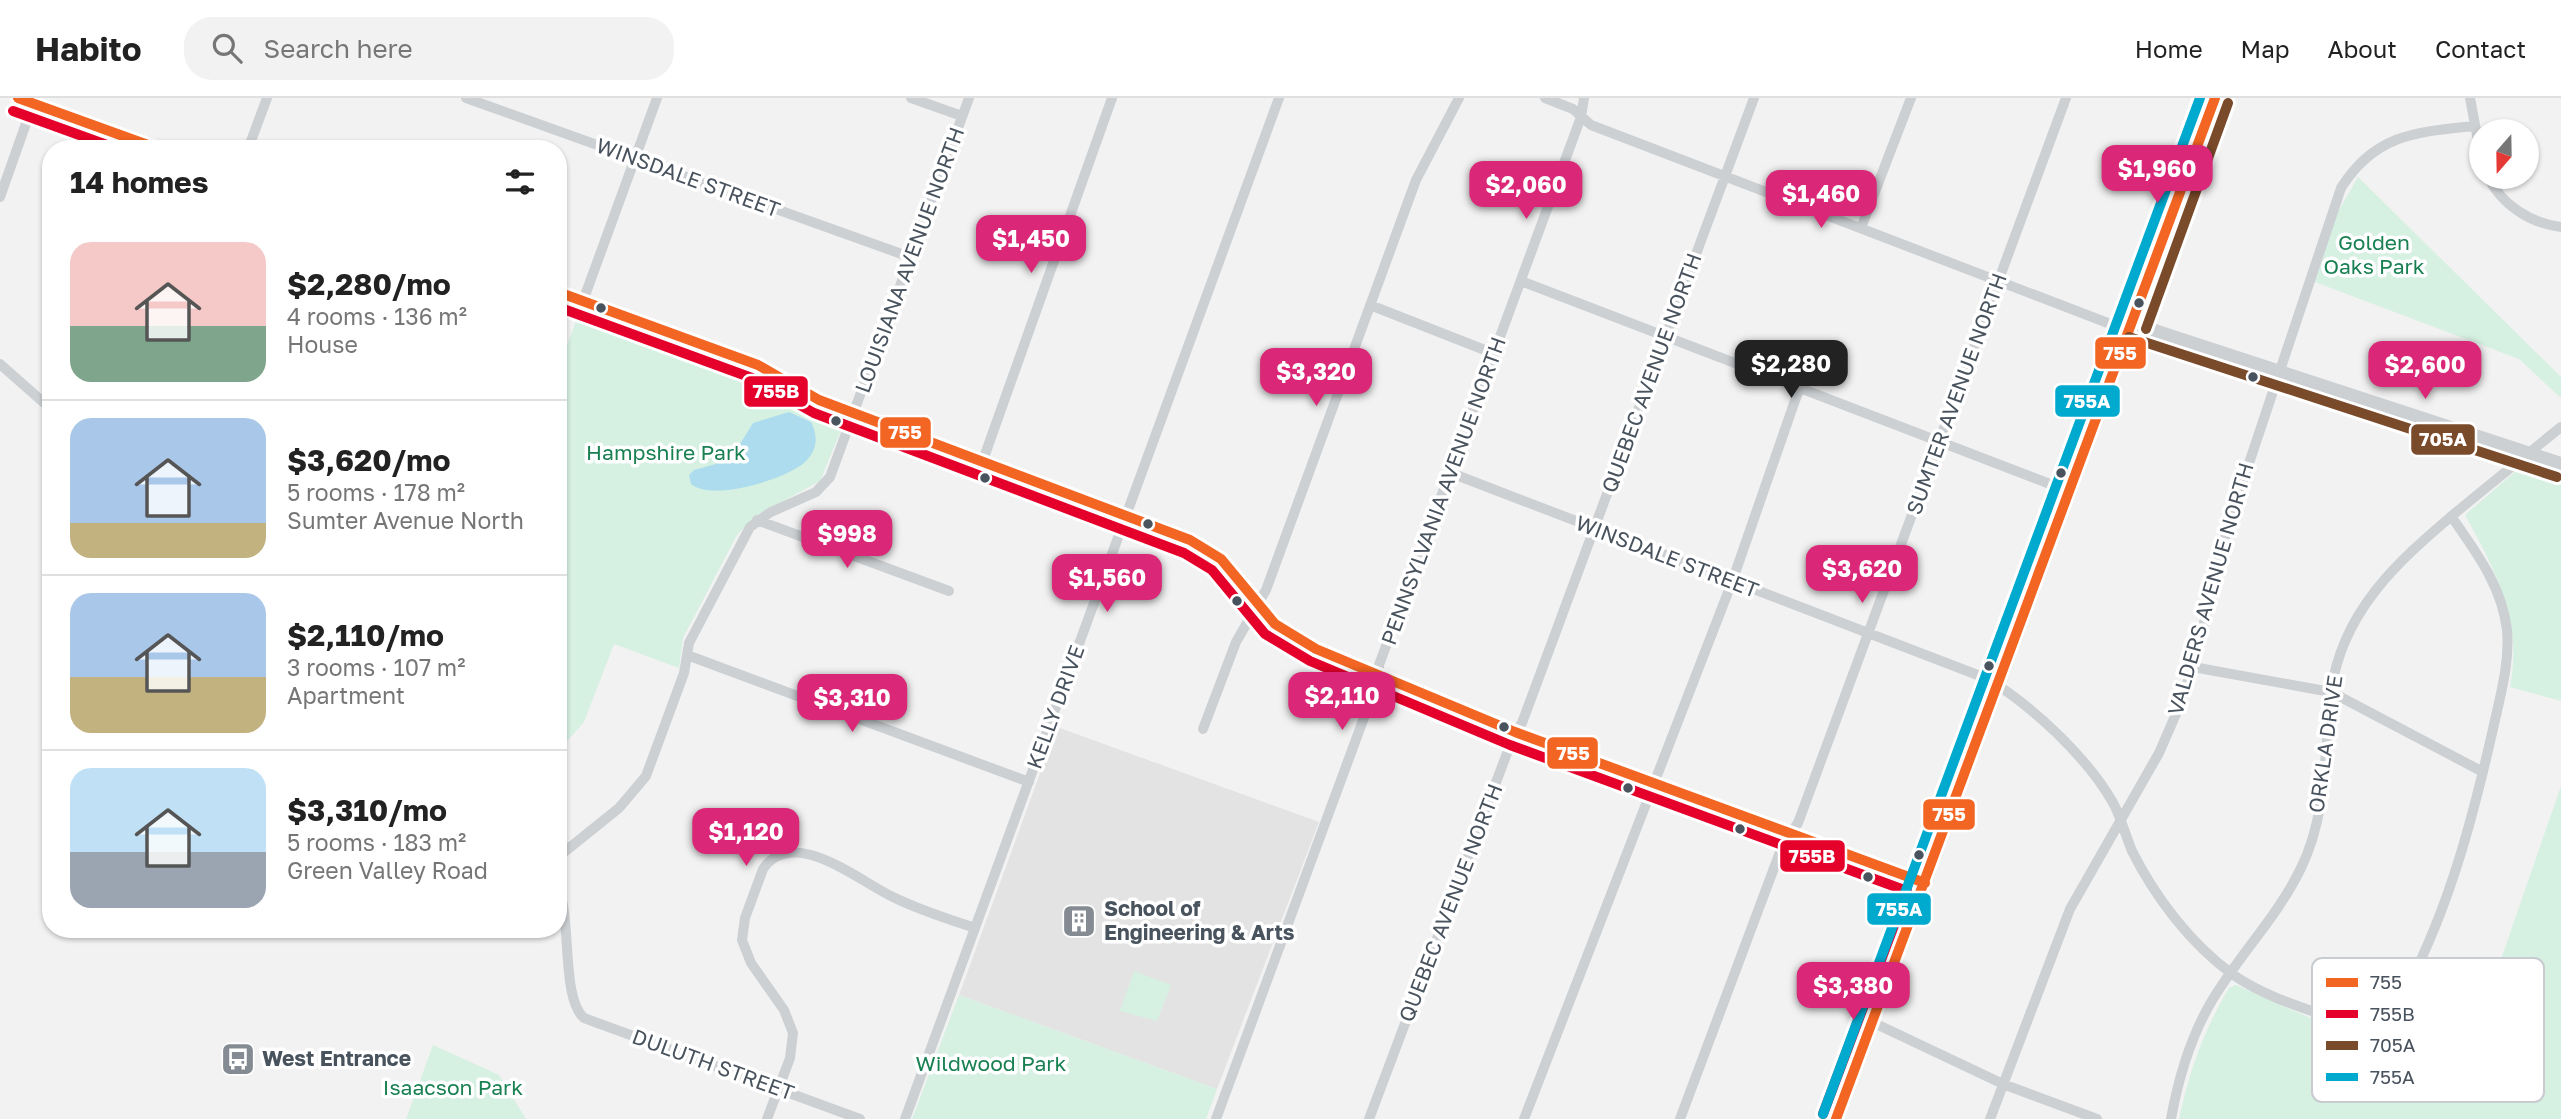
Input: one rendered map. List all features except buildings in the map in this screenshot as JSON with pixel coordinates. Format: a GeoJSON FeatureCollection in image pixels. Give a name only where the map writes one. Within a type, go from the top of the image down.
{"type":"FeatureCollection","features":[{"type":"Feature","properties":{"kind":"main road"},"geometry":{"type":"LineString","coordinates":[[1836,1119],[2071,492],[2215,98]]}},
{"type":"Feature","properties":{"kind":"street"},"geometry":{"type":"LineString","coordinates":[[251,140],[267,98]]}},
{"type":"Feature","properties":{"kind":"street","name":"WINSDALE STREET"},"geometry":{"type":"LineString","coordinates":[[466,98],[910,257]]}},
{"type":"Feature","properties":{"kind":"street"},"geometry":{"type":"LineString","coordinates":[[583,301],[657,98]]}},
{"type":"Feature","properties":{"kind":"street"},"geometry":{"type":"LineString","coordinates":[[911,98],[962,116]]}},
{"type":"Feature","properties":{"kind":"street","name":"LOUISIANA AVENUE NORTH"},"geometry":{"type":"LineString","coordinates":[[567,850],[625,802],[646,776],[684,673],[689,643],[743,538],[757,520],[824,486],[834,469],[969,98]]}},
{"type":"Feature","properties":{"kind":"street"},"geometry":{"type":"LineString","coordinates":[[982,463],[1112,98]]}},
{"type":"Feature","properties":{"kind":"street","name":"KELLY DRIVE"},"geometry":{"type":"LineString","coordinates":[[905,1119],[1279,98]]}},
{"type":"Feature","properties":{"kind":"street"},"geometry":{"type":"LineString","coordinates":[[1203,729],[1236,642],[1266,590],[1416,180],[1459,98]]}},
{"type":"Feature","properties":{"kind":"street"},"geometry":{"type":"LineString","coordinates":[[1545,98],[1573,109],[1591,125],[2113,325]]}},
{"type":"Feature","properties":{"kind":"street","name":"PENNSYLVANIA AVENUE NORTH"},"geometry":{"type":"LineString","coordinates":[[1216,1119],[1581,117],[1584,98]]}},
{"type":"Feature","properties":{"kind":"street","name":"QUEBEC AVENUE NORTH"},"geometry":{"type":"LineString","coordinates":[[1369,1119],[1515,732],[1522,723],[1754,98]]}},
{"type":"Feature","properties":{"kind":"street"},"geometry":{"type":"LineString","coordinates":[[1861,228],[1911,98]]}},
{"type":"Feature","properties":{"kind":"street","name":"SUMTER AVENUE NORTH"},"geometry":{"type":"LineString","coordinates":[[1679,1119],[1783,844],[1798,823],[2066,98]]}},
{"type":"Feature","properties":{"kind":"street"},"geometry":{"type":"LineString","coordinates":[[2470,98],[2473,119]]}},
{"type":"Feature","properties":{"kind":"street"},"geometry":{"type":"LineString","coordinates":[[0,197],[29,100],[136,140]]}},
{"type":"Feature","properties":{"kind":"street","name":"VALDERS AVENUE NORTH"},"geometry":{"type":"LineString","coordinates":[[1990,1119],[2070,909],[2159,753],[2193,667],[2222,546],[2333,207],[2352,170],[2367,156],[2403,136],[2469,126]]}},
{"type":"Feature","properties":{"kind":"street"},"geometry":{"type":"LineString","coordinates":[[2496,189],[2503,199],[2532,220],[2561,227]]}},
{"type":"Feature","properties":{"kind":"street"},"geometry":{"type":"LineString","coordinates":[[1521,281],[2071,492]]}},
{"type":"Feature","properties":{"kind":"street"},"geometry":{"type":"LineString","coordinates":[[567,295],[758,365],[819,400],[1207,548],[1221,559],[1287,634],[1379,677],[1515,732],[1924,883]]}},
{"type":"Feature","properties":{"kind":"street"},"geometry":{"type":"LineString","coordinates":[[1370,305],[1495,355]]}},
{"type":"Feature","properties":{"kind":"street"},"geometry":{"type":"LineString","coordinates":[[2133,324],[2561,464]]}},
{"type":"Feature","properties":{"kind":"street"},"geometry":{"type":"LineString","coordinates":[[0,364],[42,401]]}},
{"type":"Feature","properties":{"kind":"street"},"geometry":{"type":"LineString","coordinates":[[1524,1119],[1732,582],[1800,386]]}},
{"type":"Feature","properties":{"kind":"street","name":"ORKLA DRIVE"},"geometry":{"type":"LineString","coordinates":[[2171,1119],[2197,1031],[2210,1003],[2284,900],[2302,866],[2322,794],[2331,692],[2342,647],[2355,618],[2374,590],[2415,546],[2561,428]]}},
{"type":"Feature","properties":{"kind":"street","name":"WINSDALE STREET"},"geometry":{"type":"LineString","coordinates":[[1451,472],[1998,686],[2037,714],[2079,759],[2113,802],[2145,876],[2161,900],[2199,943],[2231,973],[2263,991],[2312,1010]]}},
{"type":"Feature","properties":{"kind":"street"},"geometry":{"type":"LineString","coordinates":[[2193,667],[2331,692],[2483,772],[2504,677],[2507,628],[2502,603],[2492,578],[2452,516]]}},
{"type":"Feature","properties":{"kind":"street"},"geometry":{"type":"LineString","coordinates":[[757,520],[949,591]]}},
{"type":"Feature","properties":{"kind":"street"},"geometry":{"type":"LineString","coordinates":[[687,655],[1029,782]]}},
{"type":"Feature","properties":{"kind":"street","name":"WINSDALE STREET"},"geometry":{"type":"LineString","coordinates":[[2422,958],[2443,910],[2483,772]]}},
{"type":"Feature","properties":{"kind":"street"},"geometry":{"type":"LineString","coordinates":[[767,1119],[793,1046],[790,1021],[751,962],[742,940],[745,918],[769,860],[776,854],[797,851],[843,868],[911,906],[975,929]]}},
{"type":"Feature","properties":{"kind":"street","name":"DULUTH STREET"},"geometry":{"type":"LineString","coordinates":[[567,934],[573,1004],[584,1018],[860,1119]]}},
{"type":"Feature","properties":{"kind":"street"},"geometry":{"type":"LineString","coordinates":[[1872,1022],[2003,1084],[2097,1119]]}},
{"type":"Feature","properties":{"kind":"shaded area"},"geometry":{"type":"Polygon","coordinates":[[[1057,727],[1319,822],[1217,1089],[959,995],[1057,727]]]}},
{"type":"Feature","properties":{"kind":"green space","name":"Golden Oaks Park"},"geometry":{"type":"Polygon","coordinates":[[[2358,177],[2561,377],[2561,398],[2519,359],[2315,282],[2338,212],[2358,177]]]}},
{"type":"Feature","properties":{"kind":"green space","name":"Hampshire Park"},"geometry":{"type":"Polygon","coordinates":[[[581,308],[757,373],[841,418],[844,423],[820,481],[754,517],[737,535],[683,638],[679,668],[614,644],[584,722],[567,741],[567,345],[581,308]]]}},
{"type":"Feature","properties":{"kind":"green space"},"geometry":{"type":"Polygon","coordinates":[[[2523,465],[2561,477],[2561,701],[2510,687],[2513,641],[2510,619],[2487,556],[2465,515],[2523,465]]]}},
{"type":"Feature","properties":{"kind":"green space"},"geometry":{"type":"Polygon","coordinates":[[[2561,786],[2561,1119],[2179,1119],[2193,1067],[2205,1036],[2229,988],[2236,985],[2312,1018],[2312,1102],[2544,1102],[2544,958],[2501,958],[2561,786]]]}},
{"type":"Feature","properties":{"kind":"green space"},"geometry":{"type":"Polygon","coordinates":[[[1134,971],[1171,985],[1157,1021],[1120,1011],[1134,971]]]}},
{"type":"Feature","properties":{"kind":"green space","name":"Wildwood Park"},"geometry":{"type":"Polygon","coordinates":[[[959,995],[1217,1089],[1206,1119],[912,1119],[959,995]]]}},
{"type":"Feature","properties":{"kind":"green space","name":"Isaacson Park"},"geometry":{"type":"Polygon","coordinates":[[[433,1045],[499,1075],[526,1119],[406,1119],[433,1045]]]}},
{"type":"Feature","properties":{"kind":"water"},"geometry":{"type":"Polygon","coordinates":[[[789,412],[811,422],[816,438],[809,457],[796,469],[767,481],[732,489],[715,491],[691,484],[689,475],[694,470],[716,464],[737,449],[753,423],[789,412]]]}},
{"type":"Feature","properties":{"kind":"transit line","name":"755"},"geometry":{"type":"LineString","coordinates":[[18,98],[134,140]]}},
{"type":"Feature","properties":{"kind":"transit line","name":"755A"},"geometry":{"type":"LineString","coordinates":[[1823,1114],[2200,98]]}},
{"type":"Feature","properties":{"kind":"transit line","name":"755"},"geometry":{"type":"LineString","coordinates":[[1836,1119],[2215,98]]}},
{"type":"Feature","properties":{"kind":"transit line","name":"705A"},"geometry":{"type":"LineString","coordinates":[[2146,329],[2228,103]]}},
{"type":"Feature","properties":{"kind":"transit line","name":"755B"},"geometry":{"type":"LineString","coordinates":[[13,111],[93,140]]}},
{"type":"Feature","properties":{"kind":"transit line","name":"755"},"geometry":{"type":"LineString","coordinates":[[567,295],[758,365],[819,400],[1190,540],[1221,559],[1275,624],[1316,649],[1515,732],[1925,883]]}},
{"type":"Feature","properties":{"kind":"transit line","name":"755B"},"geometry":{"type":"LineString","coordinates":[[567,310],[752,378],[814,413],[1184,553],[1212,570],[1265,634],[1310,661],[1510,745],[1907,891],[1823,1114]]}},
{"type":"Feature","properties":{"kind":"transit line","name":"705A"},"geometry":{"type":"LineString","coordinates":[[2129,337],[2557,477]]}},
{"type":"Feature","properties":{"kind":"place","name":"School of Engineering & Arts"},"geometry":{"type":"Point","coordinates":[1079,921]}},
{"type":"Feature","properties":{"kind":"place","name":"West Entrance"},"geometry":{"type":"Point","coordinates":[238,1059]}}]}
